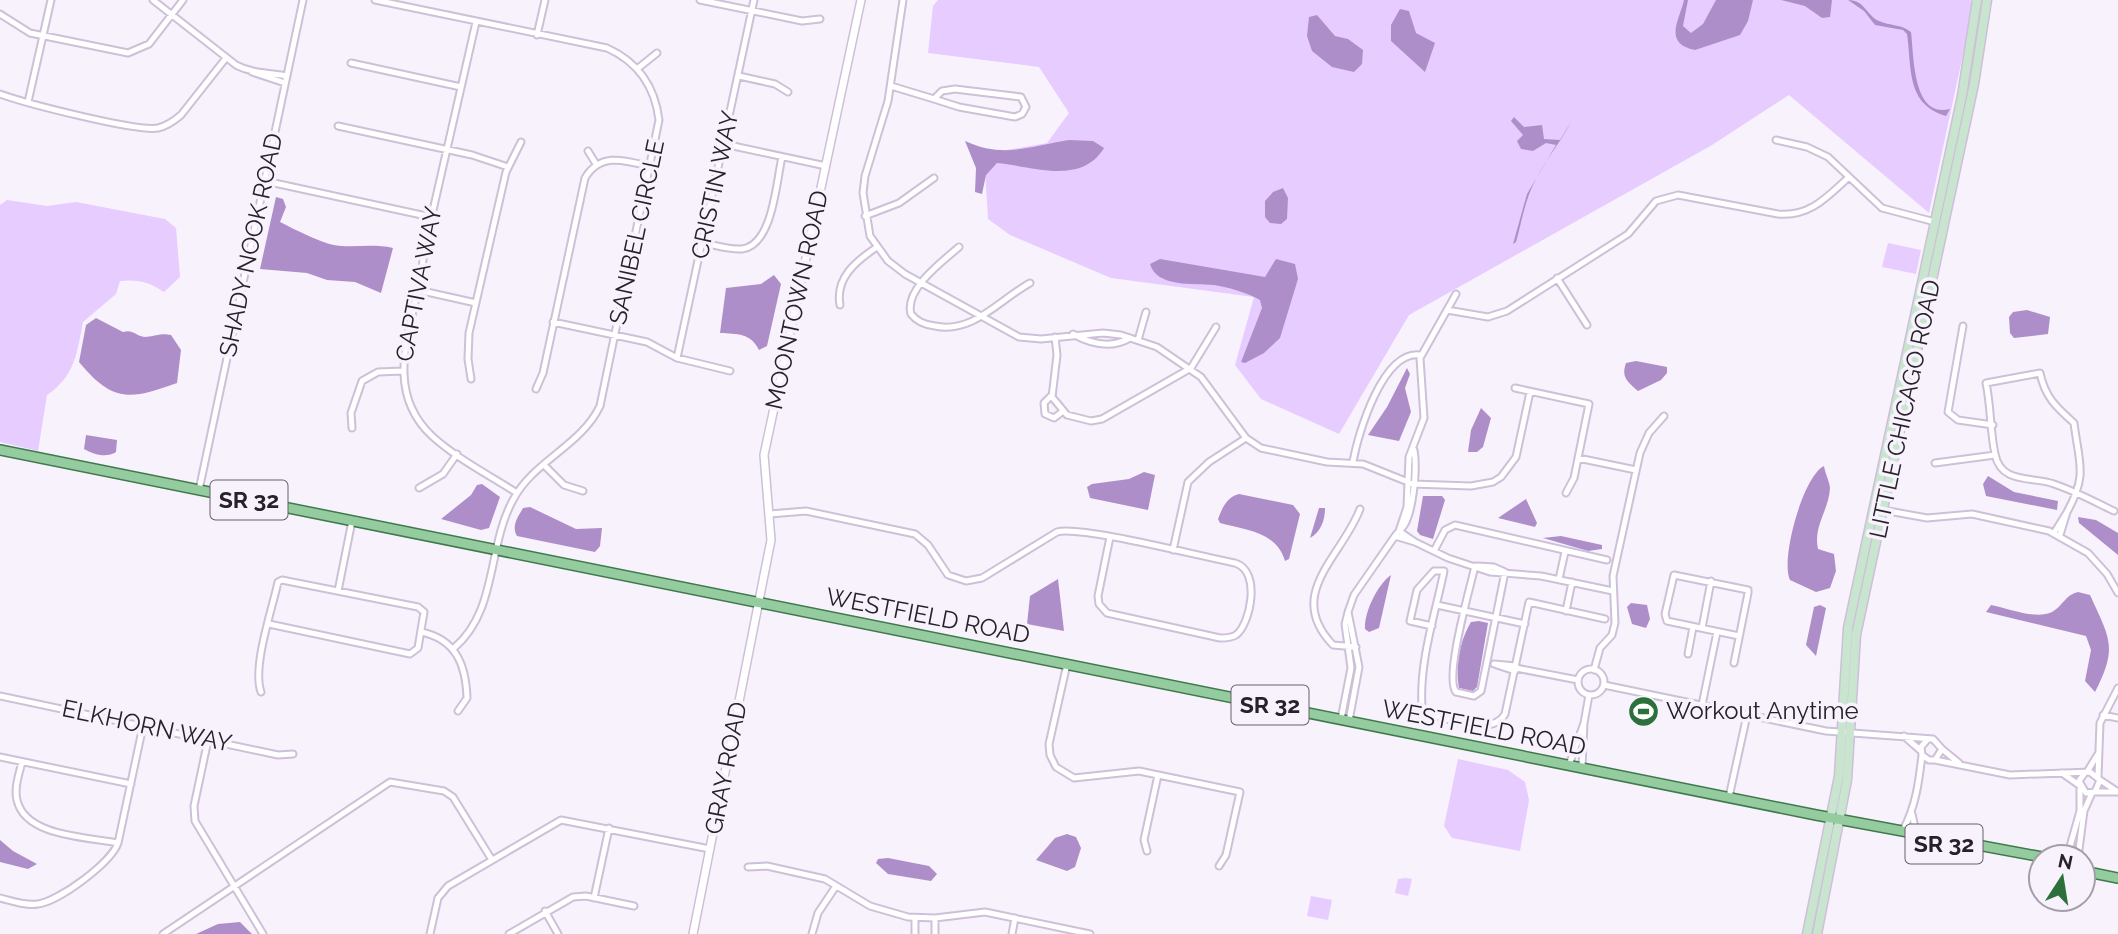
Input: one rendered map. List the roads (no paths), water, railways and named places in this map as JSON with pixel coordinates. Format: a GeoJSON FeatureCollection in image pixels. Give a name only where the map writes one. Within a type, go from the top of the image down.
{"type":"FeatureCollection","features":[{"type":"Feature","properties":{"kind":"main road","name":"LITTLE CHICAGO ROAD"},"geometry":{"type":"LineString","coordinates":[[1846,733],[1843,667],[1848,628],[1966,78],[1977,0]]}},
{"type":"Feature","properties":{"kind":"main road","name":"LITTLE CHICAGO ROAD"},"geometry":{"type":"LineString","coordinates":[[1840,819],[1856,635],[1974,84],[1987,0]]}},
{"type":"Feature","properties":{"kind":"main road","name":"WESTFIELD ROAD"},"geometry":{"type":"LineString","coordinates":[[0,450],[1729,797],[2027,854]]}},
{"type":"Feature","properties":{"kind":"main road","name":"WESTFIELD ROAD"},"geometry":{"type":"LineString","coordinates":[[1840,819],[1853,826],[2027,860]]}},
{"type":"Feature","properties":{"kind":"main road"},"geometry":{"type":"LineString","coordinates":[[1807,934],[1840,819]]}},
{"type":"Feature","properties":{"kind":"main road"},"geometry":{"type":"LineString","coordinates":[[1817,934],[1840,819]]}},
{"type":"Feature","properties":{"kind":"main road"},"geometry":{"type":"LineString","coordinates":[[2097,868],[2118,872]]}},
{"type":"Feature","properties":{"kind":"main road"},"geometry":{"type":"LineString","coordinates":[[2097,874],[2118,878]]}},
{"type":"Feature","properties":{"kind":"street"},"geometry":{"type":"LineString","coordinates":[[29,102],[51,0]]}},
{"type":"Feature","properties":{"kind":"street"},"geometry":{"type":"LineString","coordinates":[[153,0],[226,58],[252,72],[286,80]]}},
{"type":"Feature","properties":{"kind":"street"},"geometry":{"type":"LineString","coordinates":[[0,14],[30,33],[43,37],[121,53],[135,52],[149,44],[183,0]]}},
{"type":"Feature","properties":{"kind":"street","name":"SHADY NOOK ROAD"},"geometry":{"type":"LineString","coordinates":[[199,490],[303,0]]}},
{"type":"Feature","properties":{"kind":"street","name":"SANIBEL CIRCLE"},"geometry":{"type":"LineString","coordinates":[[375,0],[601,46],[615,52],[637,69],[652,91],[659,120],[652,167],[596,414],[587,428],[544,465],[517,493],[505,516],[484,602],[471,631],[454,648]]}},
{"type":"Feature","properties":{"kind":"street"},"geometry":{"type":"LineString","coordinates":[[537,35],[545,0]]}},
{"type":"Feature","properties":{"kind":"street"},"geometry":{"type":"LineString","coordinates":[[700,0],[807,22],[820,19]]}},
{"type":"Feature","properties":{"kind":"street","name":"CRISTIN WAY"},"geometry":{"type":"LineString","coordinates":[[677,358],[754,0]]}},
{"type":"Feature","properties":{"kind":"street","name":"MOONTOWN ROAD"},"geometry":{"type":"LineString","coordinates":[[757,602],[771,540],[764,455],[861,0]]}},
{"type":"Feature","properties":{"kind":"street"},"geometry":{"type":"LineString","coordinates":[[903,0],[891,86],[865,176],[865,216],[877,247],[894,267],[1019,337],[1103,333],[1138,340],[1166,351],[1191,368],[1210,386],[1246,438],[1278,453],[1353,462],[1410,483],[1471,486],[1501,477],[1516,457],[1530,392]]}},
{"type":"Feature","properties":{"kind":"street","name":"CAPTIVA WAY"},"geometry":{"type":"LineString","coordinates":[[476,22],[431,216],[402,371],[407,398],[416,417],[431,435],[517,493]]}},
{"type":"Feature","properties":{"kind":"street"},"geometry":{"type":"LineString","coordinates":[[637,69],[657,53]]}},
{"type":"Feature","properties":{"kind":"street"},"geometry":{"type":"LineString","coordinates":[[0,94],[133,126],[159,128],[173,123],[181,115],[226,58]]}},
{"type":"Feature","properties":{"kind":"street"},"geometry":{"type":"LineString","coordinates":[[351,63],[461,87]]}},
{"type":"Feature","properties":{"kind":"street"},"geometry":{"type":"LineString","coordinates":[[738,76],[775,84],[788,92]]}},
{"type":"Feature","properties":{"kind":"street"},"geometry":{"type":"LineString","coordinates":[[891,86],[959,107],[1015,117],[1022,114],[1026,107],[1021,96],[955,89],[942,91],[934,99]]}},
{"type":"Feature","properties":{"kind":"street"},"geometry":{"type":"LineString","coordinates":[[338,126],[447,149],[508,167]]}},
{"type":"Feature","properties":{"kind":"street"},"geometry":{"type":"LineString","coordinates":[[1776,140],[1821,152],[1882,208],[1935,222]]}},
{"type":"Feature","properties":{"kind":"street"},"geometry":{"type":"LineString","coordinates":[[471,379],[468,347],[476,303],[508,167],[521,142]]}},
{"type":"Feature","properties":{"kind":"street"},"geometry":{"type":"LineString","coordinates":[[724,144],[826,166]]}},
{"type":"Feature","properties":{"kind":"street"},"geometry":{"type":"LineString","coordinates":[[588,151],[596,164]]}},
{"type":"Feature","properties":{"kind":"street"},"geometry":{"type":"LineString","coordinates":[[703,243],[739,249],[751,246],[761,238],[767,227],[782,157]]}},
{"type":"Feature","properties":{"kind":"street"},"geometry":{"type":"LineString","coordinates":[[536,389],[554,322],[583,184],[596,164],[615,159],[652,167]]}},
{"type":"Feature","properties":{"kind":"street"},"geometry":{"type":"LineString","coordinates":[[1447,310],[1481,317],[1495,316],[1628,233],[1651,205],[1665,196],[1678,195],[1785,215],[1813,209],[1849,177]]}},
{"type":"Feature","properties":{"kind":"street"},"geometry":{"type":"LineString","coordinates":[[865,216],[900,204],[934,178]]}},
{"type":"Feature","properties":{"kind":"street"},"geometry":{"type":"LineString","coordinates":[[265,181],[431,216]]}},
{"type":"Feature","properties":{"kind":"street"},"geometry":{"type":"LineString","coordinates":[[840,305],[838,294],[843,278],[856,262],[877,247]]}},
{"type":"Feature","properties":{"kind":"street"},"geometry":{"type":"LineString","coordinates":[[959,247],[922,284],[910,304],[911,314],[920,322],[956,328],[981,316],[1030,283]]}},
{"type":"Feature","properties":{"kind":"street"},"geometry":{"type":"LineString","coordinates":[[1558,278],[1587,325]]}},
{"type":"Feature","properties":{"kind":"street"},"geometry":{"type":"LineString","coordinates":[[418,289],[476,303]]}},
{"type":"Feature","properties":{"kind":"street"},"geometry":{"type":"LineString","coordinates":[[1345,720],[1350,675],[1345,624],[1348,612],[1354,595],[1397,533],[1406,507],[1410,483],[1409,457],[1414,450],[1423,418],[1420,355],[1456,294]]}},
{"type":"Feature","properties":{"kind":"street"},"geometry":{"type":"LineString","coordinates":[[1138,340],[1146,312]]}},
{"type":"Feature","properties":{"kind":"street"},"geometry":{"type":"LineString","coordinates":[[554,322],[653,343],[677,358],[730,371]]}},
{"type":"Feature","properties":{"kind":"street"},"geometry":{"type":"LineString","coordinates":[[1963,326],[1948,404],[1950,416],[1993,425]]}},
{"type":"Feature","properties":{"kind":"street"},"geometry":{"type":"LineString","coordinates":[[1055,337],[1052,395],[1062,412],[1085,420],[1102,419],[1191,368],[1216,327]]}},
{"type":"Feature","properties":{"kind":"street"},"geometry":{"type":"LineString","coordinates":[[1073,334],[1086,341],[1106,344],[1122,343],[1130,338]]}},
{"type":"Feature","properties":{"kind":"street"},"geometry":{"type":"LineString","coordinates":[[1353,462],[1361,425],[1370,405],[1399,360],[1408,355],[1420,355]]}},
{"type":"Feature","properties":{"kind":"street"},"geometry":{"type":"LineString","coordinates":[[352,428],[354,398],[362,381],[379,372],[402,371]]}},
{"type":"Feature","properties":{"kind":"street"},"geometry":{"type":"LineString","coordinates":[[2057,534],[2077,494],[2081,477],[2074,423],[2051,403],[2043,390],[2040,373],[1986,383],[1995,456],[2005,470],[2018,479],[2050,482],[2077,494],[2114,511]]}},
{"type":"Feature","properties":{"kind":"street"},"geometry":{"type":"LineString","coordinates":[[1515,388],[1589,404],[1572,483],[1566,492]]}},
{"type":"Feature","properties":{"kind":"street"},"geometry":{"type":"LineString","coordinates":[[1052,395],[1044,403],[1045,414],[1054,418],[1062,412]]}},
{"type":"Feature","properties":{"kind":"street"},"geometry":{"type":"LineString","coordinates":[[1594,670],[1600,648],[1614,631],[1616,613],[1613,591],[1636,470],[1645,439],[1664,416]]}},
{"type":"Feature","properties":{"kind":"street"},"geometry":{"type":"LineString","coordinates":[[1173,550],[1188,482],[1209,462],[1246,438]]}},
{"type":"Feature","properties":{"kind":"street"},"geometry":{"type":"LineString","coordinates":[[419,488],[443,474],[457,454]]}},
{"type":"Feature","properties":{"kind":"street"},"geometry":{"type":"LineString","coordinates":[[1935,463],[1995,456]]}},
{"type":"Feature","properties":{"kind":"street"},"geometry":{"type":"LineString","coordinates":[[1578,458],[1636,470]]}},
{"type":"Feature","properties":{"kind":"street"},"geometry":{"type":"LineString","coordinates":[[544,465],[564,485],[583,491]]}},
{"type":"Feature","properties":{"kind":"street"},"geometry":{"type":"LineString","coordinates":[[1356,647],[1338,648],[1326,638],[1315,622],[1313,608],[1322,572],[1351,530],[1360,509]]}},
{"type":"Feature","properties":{"kind":"street"},"geometry":{"type":"LineString","coordinates":[[1883,510],[1927,518],[1972,514],[2057,534],[2095,560],[2118,593]]}},
{"type":"Feature","properties":{"kind":"street"},"geometry":{"type":"LineString","coordinates":[[770,514],[806,511],[915,534],[928,544],[948,575],[966,581],[982,578],[1061,531],[1110,537],[1239,564],[1247,570],[1253,582],[1244,624],[1236,635],[1220,638],[1113,616],[1102,609],[1099,588],[1110,537]]}},
{"type":"Feature","properties":{"kind":"street"},"geometry":{"type":"LineString","coordinates":[[338,591],[352,521]]}},
{"type":"Feature","properties":{"kind":"street"},"geometry":{"type":"LineString","coordinates":[[1434,551],[1445,530],[1455,525],[1607,560]]}},
{"type":"Feature","properties":{"kind":"street"},"geometry":{"type":"LineString","coordinates":[[1397,533],[1434,551],[1490,572],[1559,579],[1613,591]]}},
{"type":"Feature","properties":{"kind":"street"},"geometry":{"type":"LineString","coordinates":[[1559,579],[1565,552]]}},
{"type":"Feature","properties":{"kind":"street"},"geometry":{"type":"LineString","coordinates":[[1475,566],[1454,658],[1452,689],[1478,694],[1505,572]]}},
{"type":"Feature","properties":{"kind":"street"},"geometry":{"type":"LineString","coordinates":[[1432,626],[1410,621],[1417,590],[1431,573],[1444,571],[1425,664],[1424,711],[1482,726],[1498,723],[1507,709],[1529,602],[1605,619]]}},
{"type":"Feature","properties":{"kind":"street"},"geometry":{"type":"LineString","coordinates":[[1734,663],[1748,590],[1675,574],[1666,619],[1739,636]]}},
{"type":"Feature","properties":{"kind":"street"},"geometry":{"type":"LineString","coordinates":[[261,692],[257,681],[269,624],[278,582],[282,580],[421,608],[424,614],[418,648],[410,654],[269,624]]}},
{"type":"Feature","properties":{"kind":"street"},"geometry":{"type":"LineString","coordinates":[[1702,628],[1711,581]]}},
{"type":"Feature","properties":{"kind":"street"},"geometry":{"type":"LineString","coordinates":[[1566,611],[1572,582]]}},
{"type":"Feature","properties":{"kind":"street","name":"GRAY ROAD"},"geometry":{"type":"LineString","coordinates":[[693,934],[757,602]]}},
{"type":"Feature","properties":{"kind":"street"},"geometry":{"type":"LineString","coordinates":[[1437,606],[1525,624]]}},
{"type":"Feature","properties":{"kind":"street"},"geometry":{"type":"LineString","coordinates":[[1345,720],[1359,667],[1348,612]]}},
{"type":"Feature","properties":{"kind":"street"},"geometry":{"type":"LineString","coordinates":[[1688,654],[1693,627]]}},
{"type":"Feature","properties":{"kind":"street"},"geometry":{"type":"LineString","coordinates":[[421,632],[443,639],[454,648],[467,687],[467,698],[458,711]]}},
{"type":"Feature","properties":{"kind":"street"},"geometry":{"type":"LineString","coordinates":[[1702,705],[1717,632]]}},
{"type":"Feature","properties":{"kind":"street"},"geometry":{"type":"LineString","coordinates":[[1486,662],[1578,680]]}},
{"type":"Feature","properties":{"kind":"street"},"geometry":{"type":"LineString","coordinates":[[1067,664],[1049,747],[1056,767],[1074,778],[1134,771],[1240,792],[1225,859],[1219,866]]}},
{"type":"Feature","properties":{"kind":"street"},"geometry":{"type":"LineString","coordinates":[[1594,670],[1603,677],[1604,685],[1597,694],[1589,695],[1581,690],[1578,680],[1584,672],[1594,670]]}},
{"type":"Feature","properties":{"kind":"street"},"geometry":{"type":"LineString","coordinates":[[1604,685],[1846,733],[1936,740],[1942,749],[1959,763]]}},
{"type":"Feature","properties":{"kind":"street"},"geometry":{"type":"LineString","coordinates":[[2080,843],[2084,811],[2099,778],[2098,754],[2103,715],[2118,688]]}},
{"type":"Feature","properties":{"kind":"street"},"geometry":{"type":"LineString","coordinates":[[1582,767],[1584,723],[1589,695]]}},
{"type":"Feature","properties":{"kind":"street","name":"ELKHORN WAY"},"geometry":{"type":"LineString","coordinates":[[0,696],[278,755],[293,754]]}},
{"type":"Feature","properties":{"kind":"street"},"geometry":{"type":"LineString","coordinates":[[1729,797],[1747,715]]}},
{"type":"Feature","properties":{"kind":"street"},"geometry":{"type":"LineString","coordinates":[[2103,715],[2118,718]]}},
{"type":"Feature","properties":{"kind":"street"},"geometry":{"type":"LineString","coordinates":[[1569,765],[1584,723]]}},
{"type":"Feature","properties":{"kind":"street"},"geometry":{"type":"LineString","coordinates":[[0,898],[31,905],[48,902],[107,862],[118,843],[143,726]]}},
{"type":"Feature","properties":{"kind":"street"},"geometry":{"type":"LineString","coordinates":[[1904,736],[1934,760],[2010,775],[2085,773],[2099,778],[2118,792]]}},
{"type":"Feature","properties":{"kind":"street"},"geometry":{"type":"LineString","coordinates":[[208,740],[194,815],[263,934]]}},
{"type":"Feature","properties":{"kind":"street"},"geometry":{"type":"LineString","coordinates":[[1903,830],[1912,814],[1921,774],[1921,752],[1927,740]]}},
{"type":"Feature","properties":{"kind":"street"},"geometry":{"type":"LineString","coordinates":[[1921,774],[1942,749]]}},
{"type":"Feature","properties":{"kind":"street"},"geometry":{"type":"LineString","coordinates":[[2071,843],[2080,811],[2080,787],[2085,773],[2098,754]]}},
{"type":"Feature","properties":{"kind":"street"},"geometry":{"type":"LineString","coordinates":[[0,757],[131,784]]}},
{"type":"Feature","properties":{"kind":"street"},"geometry":{"type":"LineString","coordinates":[[22,762],[16,793],[20,808],[29,820],[47,829],[118,843]]}},
{"type":"Feature","properties":{"kind":"street"},"geometry":{"type":"LineString","coordinates":[[2062,773],[2080,787],[2094,793],[2118,792]]}},
{"type":"Feature","properties":{"kind":"street"},"geometry":{"type":"LineString","coordinates":[[1147,851],[1144,837],[1158,775]]}},
{"type":"Feature","properties":{"kind":"street"},"geometry":{"type":"LineString","coordinates":[[163,934],[390,782],[444,791],[453,797],[492,860]]}},
{"type":"Feature","properties":{"kind":"street"},"geometry":{"type":"LineString","coordinates":[[1912,814],[1916,832]]}},
{"type":"Feature","properties":{"kind":"street"},"geometry":{"type":"LineString","coordinates":[[430,934],[442,893],[561,820],[710,849]]}},
{"type":"Feature","properties":{"kind":"street"},"geometry":{"type":"LineString","coordinates":[[594,898],[609,828]]}},
{"type":"Feature","properties":{"kind":"street"},"geometry":{"type":"LineString","coordinates":[[748,867],[767,866],[825,879],[877,909],[915,918],[980,912],[1090,934]]}},
{"type":"Feature","properties":{"kind":"street"},"geometry":{"type":"LineString","coordinates":[[812,934],[818,913],[836,886]]}},
{"type":"Feature","properties":{"kind":"street"},"geometry":{"type":"LineString","coordinates":[[509,934],[573,897],[634,906]]}},
{"type":"Feature","properties":{"kind":"street"},"geometry":{"type":"LineString","coordinates":[[545,911],[558,934]]}},
{"type":"Feature","properties":{"kind":"street"},"geometry":{"type":"LineString","coordinates":[[915,918],[915,934]]}},
{"type":"Feature","properties":{"kind":"street"},"geometry":{"type":"LineString","coordinates":[[935,918],[935,934]]}},
{"type":"Feature","properties":{"kind":"street"},"geometry":{"type":"LineString","coordinates":[[1012,934],[1015,918]]}},
{"type":"Feature","properties":{"kind":"place","name":"Workout Anytime"},"geometry":{"type":"Point","coordinates":[1643,711]}}]}
